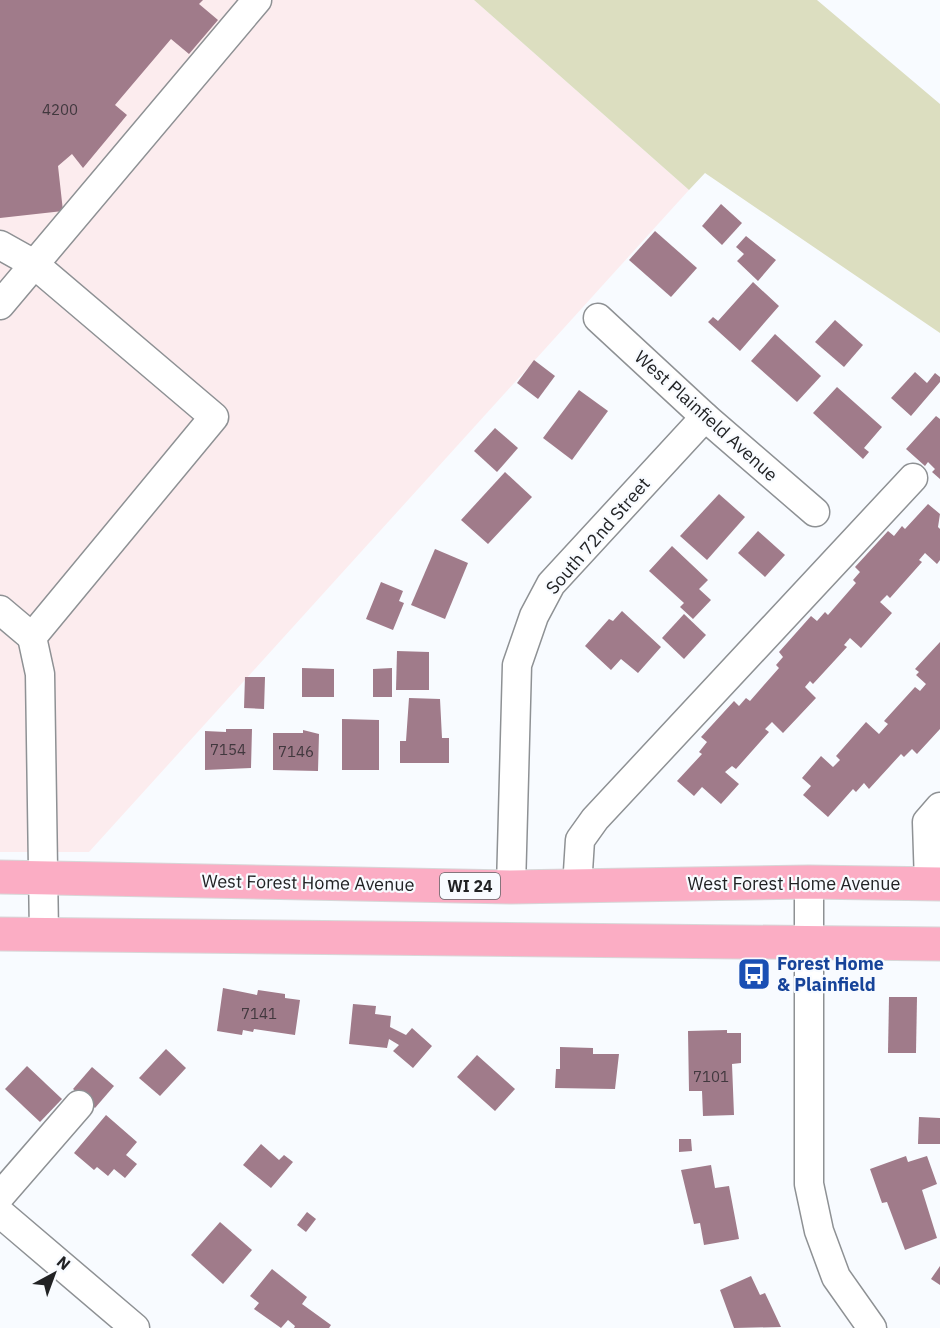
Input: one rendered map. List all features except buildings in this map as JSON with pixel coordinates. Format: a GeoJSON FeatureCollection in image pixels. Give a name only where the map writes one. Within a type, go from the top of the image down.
{"type":"FeatureCollection","features":[{"type":"Feature","properties":{"kind":"main road","name":"West Forest Home Avenue"},"geometry":{"type":"LineString","coordinates":[[0,877],[511,887],[809,882],[934,884]]}},
{"type":"Feature","properties":{"kind":"main road"},"geometry":{"type":"LineString","coordinates":[[0,934],[940,944]]}},
{"type":"Feature","properties":{"kind":"street"},"geometry":{"type":"LineString","coordinates":[[0,305],[257,0]]}},
{"type":"Feature","properties":{"kind":"street"},"geometry":{"type":"LineString","coordinates":[[0,245],[34,264],[214,417],[32,637]]}},
{"type":"Feature","properties":{"kind":"street","name":"West Plainfield Avenue"},"geometry":{"type":"LineString","coordinates":[[598,318],[705,417],[815,512]]}},
{"type":"Feature","properties":{"kind":"street","name":"South 72nd Street"},"geometry":{"type":"LineString","coordinates":[[511,887],[517,665],[534,616],[551,584],[705,417]]}},
{"type":"Feature","properties":{"kind":"street"},"geometry":{"type":"LineString","coordinates":[[577,887],[580,840],[595,819],[913,478]]}},
{"type":"Feature","properties":{"kind":"street"},"geometry":{"type":"LineString","coordinates":[[0,610],[32,637],[40,674],[41,878],[44,934]]}},
{"type":"Feature","properties":{"kind":"street"},"geometry":{"type":"LineString","coordinates":[[934,884],[927,822],[940,807]]}},
{"type":"Feature","properties":{"kind":"street"},"geometry":{"type":"LineString","coordinates":[[809,882],[809,1184],[819,1231],[836,1277],[872,1328]]}},
{"type":"Feature","properties":{"kind":"street"},"geometry":{"type":"LineString","coordinates":[[0,1196],[79,1105]]}},
{"type":"Feature","properties":{"kind":"street"},"geometry":{"type":"LineString","coordinates":[[0,1213],[135,1328]]}},
{"type":"Feature","properties":{"kind":"shaded area"},"geometry":{"type":"Polygon","coordinates":[[[0,0],[474,0],[689,190],[89,852],[0,852],[0,0]]]}},
{"type":"Feature","properties":{"kind":"green space"},"geometry":{"type":"Polygon","coordinates":[[[474,0],[817,0],[940,104],[940,333],[705,173],[689,190],[474,0]]]}},
{"type":"Feature","properties":{"kind":"place","name":"Forest Home & Plainfield"},"geometry":{"type":"Point","coordinates":[754,974]}}]}
